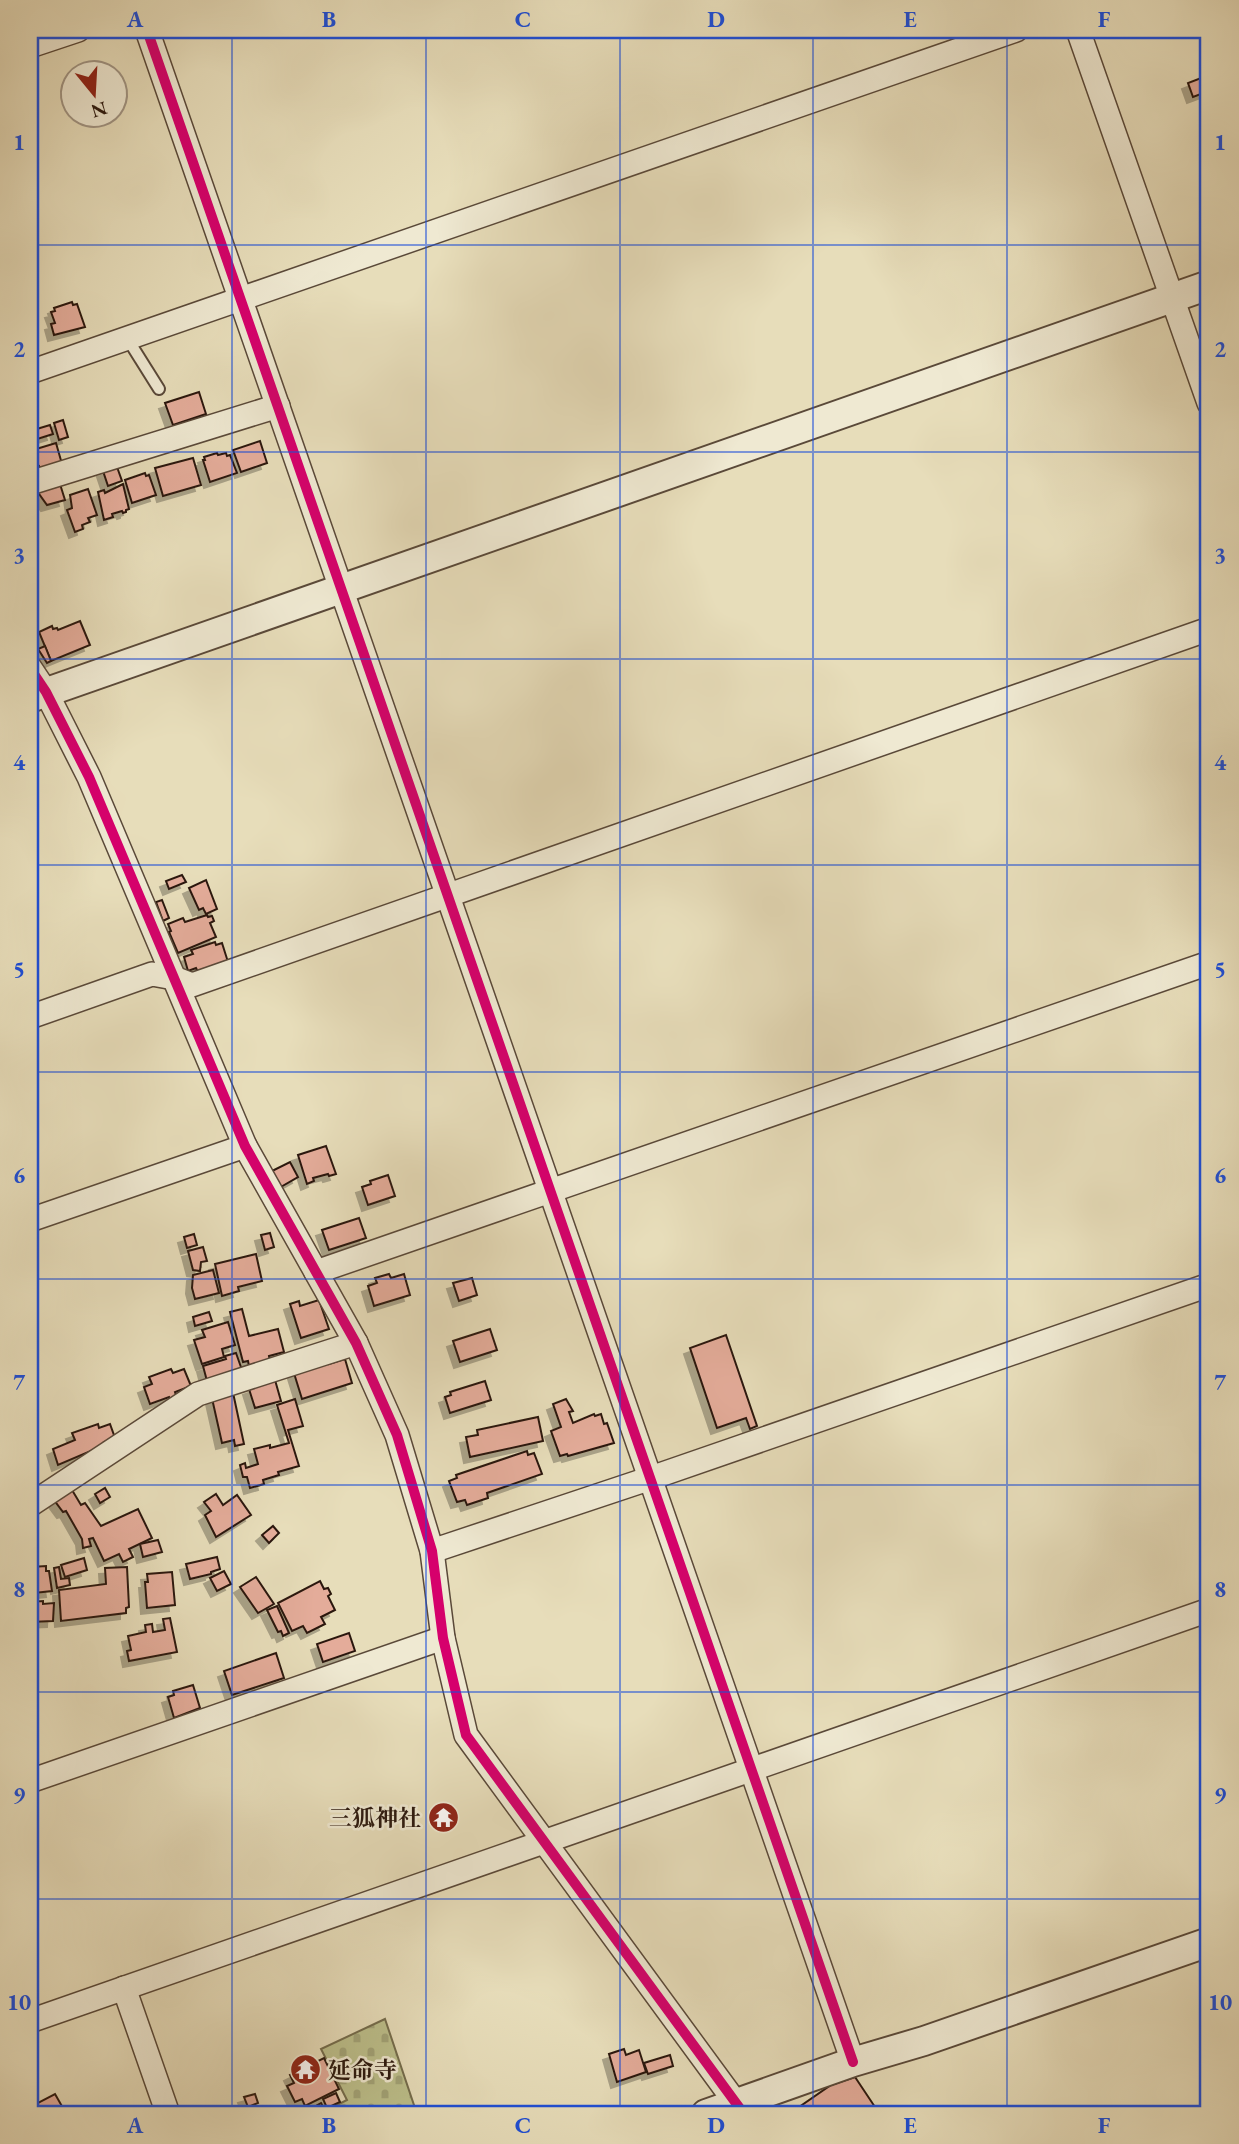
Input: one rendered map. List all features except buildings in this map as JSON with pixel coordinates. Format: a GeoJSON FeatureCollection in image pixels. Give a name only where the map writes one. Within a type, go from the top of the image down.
{"type":"FeatureCollection","features":[{"type":"Feature","properties":{"kind":"street"},"geometry":{"type":"LineString","coordinates":[[30,46],[78,30]]}},
{"type":"Feature","properties":{"kind":"street"},"geometry":{"type":"LineString","coordinates":[[148,30],[853,2062]]}},
{"type":"Feature","properties":{"kind":"street"},"geometry":{"type":"LineString","coordinates":[[30,372],[1016,30]]}},
{"type":"Feature","properties":{"kind":"street"},"geometry":{"type":"LineString","coordinates":[[1078,30],[1209,403]]}},
{"type":"Feature","properties":{"kind":"street"},"geometry":{"type":"LineString","coordinates":[[38,695],[1209,285]]}},
{"type":"Feature","properties":{"kind":"street"},"geometry":{"type":"LineString","coordinates":[[30,483],[278,406]]}},
{"type":"Feature","properties":{"kind":"street"},"geometry":{"type":"LineString","coordinates":[[30,1017],[152,974],[192,985],[1209,629]]}},
{"type":"Feature","properties":{"kind":"street"},"geometry":{"type":"LineString","coordinates":[[30,668],[38,695],[89,777],[245,1146],[356,1343],[397,1435],[432,1551],[443,1638],[466,1735],[740,2109]]}},
{"type":"Feature","properties":{"kind":"street"},"geometry":{"type":"LineString","coordinates":[[316,1272],[1209,963]]}},
{"type":"Feature","properties":{"kind":"street"},"geometry":{"type":"LineString","coordinates":[[30,1220],[245,1146]]}},
{"type":"Feature","properties":{"kind":"street"},"geometry":{"type":"LineString","coordinates":[[432,1551],[1209,1285]]}},
{"type":"Feature","properties":{"kind":"street"},"geometry":{"type":"LineString","coordinates":[[30,1505],[198,1394],[356,1343]]}},
{"type":"Feature","properties":{"kind":"street"},"geometry":{"type":"LineString","coordinates":[[30,2021],[1209,1610]]}},
{"type":"Feature","properties":{"kind":"street"},"geometry":{"type":"LineString","coordinates":[[30,1781],[443,1638]]}},
{"type":"Feature","properties":{"kind":"street"},"geometry":{"type":"LineString","coordinates":[[706,2114],[740,2109],[853,2062],[924,2041],[1209,1942]]}},
{"type":"Feature","properties":{"kind":"street"},"geometry":{"type":"LineString","coordinates":[[124,1988],[168,2114]]}},
{"type":"Feature","properties":{"kind":"lane"},"geometry":{"type":"LineString","coordinates":[[127,338],[159,389]]}},
{"type":"Feature","properties":{"kind":"green space"},"geometry":{"type":"Polygon","coordinates":[[[385,2019],[417,2114],[329,2114],[327,2110],[347,2100],[321,2049],[385,2019]]]}},
{"type":"Feature","properties":{"kind":"cycle path"},"geometry":{"type":"LineString","coordinates":[[147,30],[853,2062]]}},
{"type":"Feature","properties":{"kind":"cycle path"},"geometry":{"type":"LineString","coordinates":[[30,668],[46,692],[89,777],[245,1146],[356,1343],[397,1435],[432,1551],[443,1638],[466,1735],[744,2114]]}},
{"type":"Feature","properties":{"kind":"place","name":"三狐神社"},"geometry":{"type":"Point","coordinates":[444,1818]}},
{"type":"Feature","properties":{"kind":"place","name":"延命寺"},"geometry":{"type":"Point","coordinates":[305,2070]}}]}
